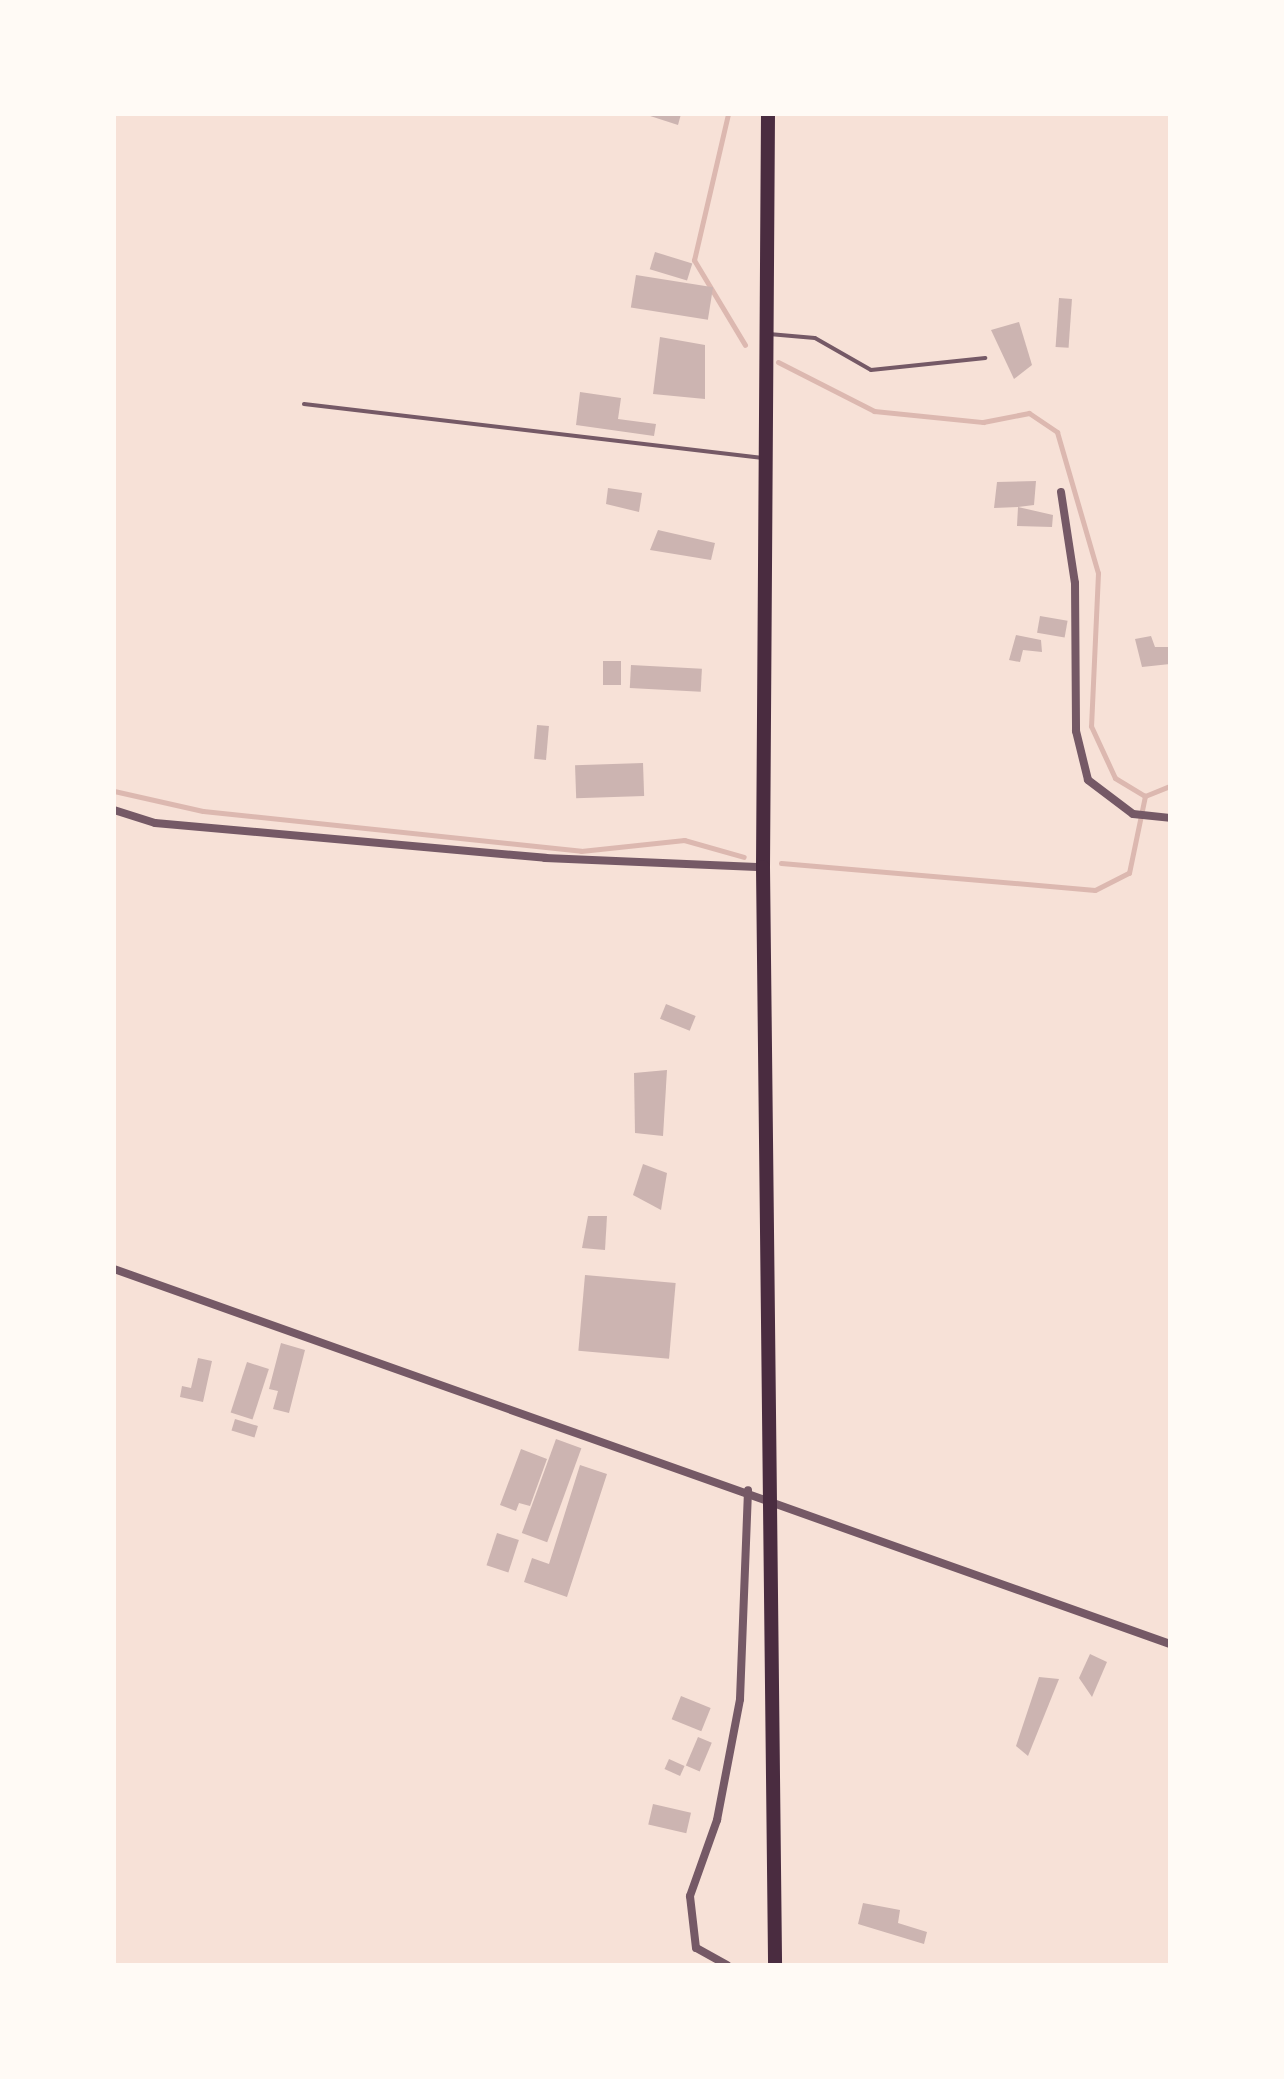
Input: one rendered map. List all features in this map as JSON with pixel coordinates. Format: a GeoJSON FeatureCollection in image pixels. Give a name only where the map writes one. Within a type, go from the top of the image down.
{"type":"FeatureCollection","features":[{"type":"Feature","properties":{"kind":"highway"},"geometry":{"type":"LineString","coordinates":[[768,114],[763,867],[775,1965]]}},
{"type":"Feature","properties":{"kind":"street"},"geometry":{"type":"LineString","coordinates":[[1061,492],[1075,583],[1076,731],[1088,780],[1133,814],[1170,818]]}},
{"type":"Feature","properties":{"kind":"street"},"geometry":{"type":"LineString","coordinates":[[114,810],[155,823],[545,858],[763,867]]}},
{"type":"Feature","properties":{"kind":"street"},"geometry":{"type":"LineString","coordinates":[[114,1269],[748,1490],[770,1502],[1170,1644]]}},
{"type":"Feature","properties":{"kind":"street"},"geometry":{"type":"LineString","coordinates":[[727,1965],[696,1948],[690,1896],[717,1820],[740,1699],[748,1490]]}},
{"type":"Feature","properties":{"kind":"lane"},"geometry":{"type":"LineString","coordinates":[[766,334],[815,338],[871,370],[985,358]]}},
{"type":"Feature","properties":{"kind":"lane"},"geometry":{"type":"LineString","coordinates":[[304,404],[766,458]]}},
{"type":"Feature","properties":{"kind":"building"},"geometry":{"type":"Polygon","coordinates":[[[644,114],[681,114],[678,125],[644,114]]]}},
{"type":"Feature","properties":{"kind":"building"},"geometry":{"type":"Polygon","coordinates":[[[655,252],[692,263],[687,281],[650,269],[655,252]]]}},
{"type":"Feature","properties":{"kind":"building"},"geometry":{"type":"Polygon","coordinates":[[[636,275],[713,287],[708,320],[631,308],[636,275]]]}},
{"type":"Feature","properties":{"kind":"building"},"geometry":{"type":"Polygon","coordinates":[[[1059,298],[1072,299],[1069,348],[1056,347],[1059,298]]]}},
{"type":"Feature","properties":{"kind":"building"},"geometry":{"type":"Polygon","coordinates":[[[1019,322],[1032,365],[1014,379],[991,330],[1019,322]]]}},
{"type":"Feature","properties":{"kind":"building"},"geometry":{"type":"Polygon","coordinates":[[[660,337],[705,345],[705,399],[653,394],[660,337]]]}},
{"type":"Feature","properties":{"kind":"building"},"geometry":{"type":"Polygon","coordinates":[[[580,392],[621,398],[618,419],[656,424],[654,436],[576,425],[580,392]]]}},
{"type":"Feature","properties":{"kind":"building"},"geometry":{"type":"Polygon","coordinates":[[[1036,481],[1034,505],[994,508],[997,482],[1036,481]]]}},
{"type":"Feature","properties":{"kind":"building"},"geometry":{"type":"Polygon","coordinates":[[[608,488],[642,493],[639,512],[606,504],[608,488]]]}},
{"type":"Feature","properties":{"kind":"building"},"geometry":{"type":"Polygon","coordinates":[[[1018,507],[1053,515],[1052,527],[1017,526],[1018,507]]]}},
{"type":"Feature","properties":{"kind":"building"},"geometry":{"type":"Polygon","coordinates":[[[658,530],[715,543],[711,560],[650,550],[658,530]]]}},
{"type":"Feature","properties":{"kind":"building"},"geometry":{"type":"Polygon","coordinates":[[[1040,616],[1068,621],[1065,638],[1037,633],[1040,616]]]}},
{"type":"Feature","properties":{"kind":"building"},"geometry":{"type":"Polygon","coordinates":[[[1016,635],[1041,640],[1042,652],[1023,650],[1020,662],[1009,660],[1016,635]]]}},
{"type":"Feature","properties":{"kind":"building"},"geometry":{"type":"Polygon","coordinates":[[[1151,636],[1155,647],[1170,647],[1170,664],[1142,667],[1135,639],[1151,636]]]}},
{"type":"Feature","properties":{"kind":"building"},"geometry":{"type":"Polygon","coordinates":[[[603,661],[621,661],[621,685],[603,685],[603,661]]]}},
{"type":"Feature","properties":{"kind":"building"},"geometry":{"type":"Polygon","coordinates":[[[631,665],[702,669],[701,692],[630,688],[631,665]]]}},
{"type":"Feature","properties":{"kind":"building"},"geometry":{"type":"Polygon","coordinates":[[[537,725],[549,726],[546,760],[534,759],[537,725]]]}},
{"type":"Feature","properties":{"kind":"building"},"geometry":{"type":"Polygon","coordinates":[[[643,763],[644,796],[576,798],[575,765],[643,763]]]}},
{"type":"Feature","properties":{"kind":"building"},"geometry":{"type":"Polygon","coordinates":[[[666,1004],[696,1016],[690,1031],[660,1019],[666,1004]]]}},
{"type":"Feature","properties":{"kind":"building"},"geometry":{"type":"Polygon","coordinates":[[[667,1070],[663,1136],[635,1133],[634,1073],[667,1070]]]}},
{"type":"Feature","properties":{"kind":"building"},"geometry":{"type":"Polygon","coordinates":[[[643,1164],[667,1173],[661,1210],[633,1195],[643,1164]]]}},
{"type":"Feature","properties":{"kind":"building"},"geometry":{"type":"Polygon","coordinates":[[[588,1216],[607,1216],[605,1250],[582,1248],[588,1216]]]}},
{"type":"Feature","properties":{"kind":"building"},"geometry":{"type":"Polygon","coordinates":[[[585,1275],[676,1283],[669,1359],[578,1351],[585,1275]]]}},
{"type":"Feature","properties":{"kind":"building"},"geometry":{"type":"Polygon","coordinates":[[[281,1343],[305,1350],[289,1413],[273,1409],[278,1391],[269,1389],[281,1343]]]}},
{"type":"Feature","properties":{"kind":"building"},"geometry":{"type":"Polygon","coordinates":[[[198,1358],[212,1361],[203,1402],[180,1397],[182,1386],[191,1388],[198,1358]]]}},
{"type":"Feature","properties":{"kind":"building"},"geometry":{"type":"Polygon","coordinates":[[[247,1362],[269,1369],[252,1420],[231,1412],[247,1362]]]}},
{"type":"Feature","properties":{"kind":"building"},"geometry":{"type":"Polygon","coordinates":[[[235,1419],[258,1426],[254,1437],[231,1430],[235,1419]]]}},
{"type":"Feature","properties":{"kind":"building"},"geometry":{"type":"Polygon","coordinates":[[[556,1439],[581,1448],[547,1542],[522,1533],[556,1439]]]}},
{"type":"Feature","properties":{"kind":"building"},"geometry":{"type":"Polygon","coordinates":[[[521,1449],[547,1459],[530,1506],[519,1503],[516,1511],[500,1505],[521,1449]]]}},
{"type":"Feature","properties":{"kind":"building"},"geometry":{"type":"Polygon","coordinates":[[[580,1465],[607,1474],[567,1597],[524,1582],[532,1558],[549,1564],[580,1465]]]}},
{"type":"Feature","properties":{"kind":"building"},"geometry":{"type":"Polygon","coordinates":[[[497,1533],[519,1540],[508,1572],[486,1565],[497,1533]]]}},
{"type":"Feature","properties":{"kind":"building"},"geometry":{"type":"Polygon","coordinates":[[[1090,1654],[1107,1662],[1092,1697],[1079,1678],[1090,1654]]]}},
{"type":"Feature","properties":{"kind":"building"},"geometry":{"type":"Polygon","coordinates":[[[1039,1677],[1059,1679],[1028,1756],[1016,1746],[1039,1677]]]}},
{"type":"Feature","properties":{"kind":"building"},"geometry":{"type":"Polygon","coordinates":[[[681,1696],[711,1708],[701,1731],[672,1719],[681,1696]]]}},
{"type":"Feature","properties":{"kind":"building"},"geometry":{"type":"Polygon","coordinates":[[[698,1737],[712,1743],[700,1771],[686,1766],[698,1737]]]}},
{"type":"Feature","properties":{"kind":"building"},"geometry":{"type":"Polygon","coordinates":[[[669,1759],[685,1766],[680,1776],[665,1769],[669,1759]]]}},
{"type":"Feature","properties":{"kind":"building"},"geometry":{"type":"Polygon","coordinates":[[[653,1804],[691,1813],[686,1833],[648,1824],[653,1804]]]}},
{"type":"Feature","properties":{"kind":"building"},"geometry":{"type":"Polygon","coordinates":[[[863,1903],[900,1910],[898,1923],[927,1932],[924,1944],[858,1924],[863,1903]]]}},
{"type":"Feature","properties":{"kind":"waterway"},"geometry":{"type":"LineString","coordinates":[[728,114],[694,260],[745,345]]}},
{"type":"Feature","properties":{"kind":"waterway"},"geometry":{"type":"LineString","coordinates":[[778,362],[874,411],[983,422],[1029,413],[1057,432],[1098,573],[1091,726],[1115,778],[1145,796],[1170,786]]}},
{"type":"Feature","properties":{"kind":"waterway"},"geometry":{"type":"LineString","coordinates":[[114,791],[203,811],[581,851],[684,840],[744,857]]}},
{"type":"Feature","properties":{"kind":"waterway"},"geometry":{"type":"LineString","coordinates":[[781,863],[1095,890],[1129,873],[1145,796]]}}]}
